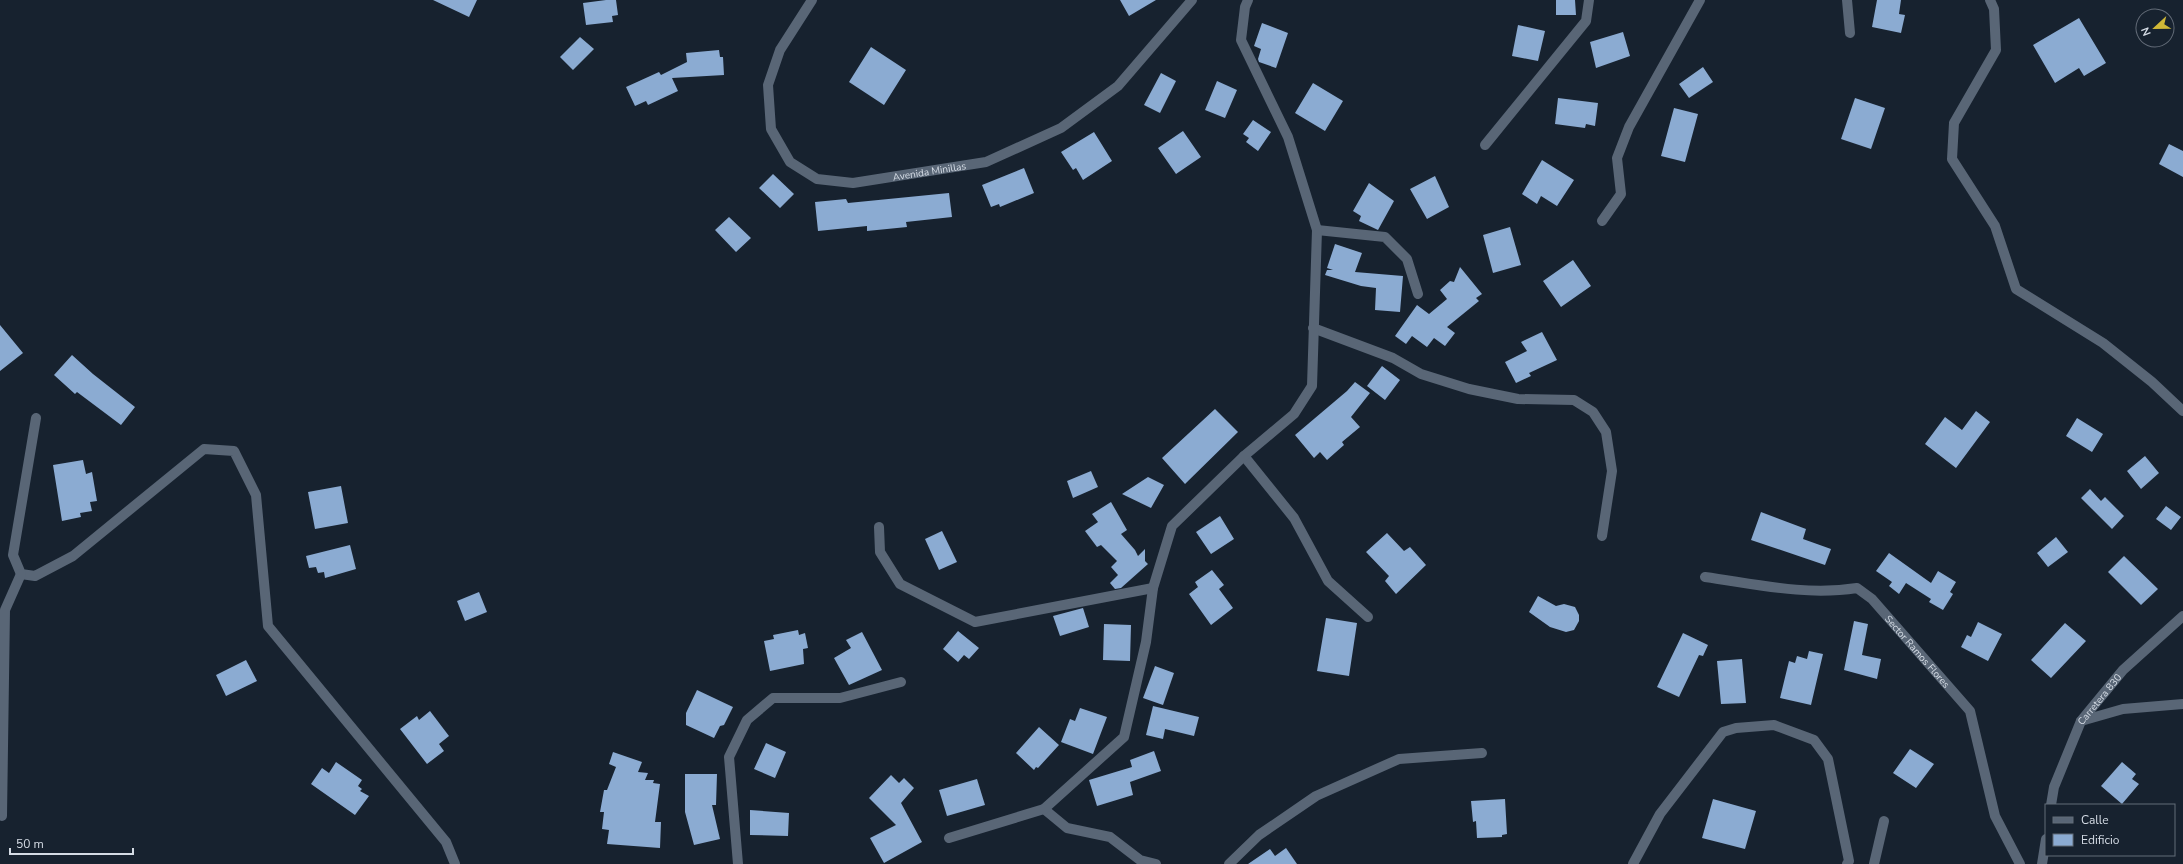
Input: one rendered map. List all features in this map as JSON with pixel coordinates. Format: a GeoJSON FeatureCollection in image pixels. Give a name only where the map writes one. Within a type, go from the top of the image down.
{"type":"FeatureCollection","features":[{"type":"Feature","properties":{"kind":"street","name":"Avenida Minillas"},"geometry":{"type":"LineString","coordinates":[[812,0],[780,50],[768,85],[771,129],[790,162],[817,179],[853,183],[986,162],[1061,128],[1118,86],[1192,0]]}},
{"type":"Feature","properties":{"kind":"street"},"geometry":{"type":"LineString","coordinates":[[949,838],[1044,809],[1124,737],[1146,642],[1153,588],[1172,526],[1244,456],[1294,414],[1312,386],[1317,230],[1288,137],[1241,40],[1245,6],[1248,0]]}},
{"type":"Feature","properties":{"kind":"street"},"geometry":{"type":"LineString","coordinates":[[1485,145],[1586,21],[1589,0]]}},
{"type":"Feature","properties":{"kind":"street"},"geometry":{"type":"LineString","coordinates":[[1602,221],[1621,194],[1617,158],[1629,127],[1700,0]]}},
{"type":"Feature","properties":{"kind":"street"},"geometry":{"type":"LineString","coordinates":[[1847,0],[1850,33]]}},
{"type":"Feature","properties":{"kind":"street"},"geometry":{"type":"LineString","coordinates":[[1990,0],[1994,9],[1996,50],[1954,123],[1952,159],[1995,226],[2016,289],[2103,343],[2152,382],[2183,411]]}},
{"type":"Feature","properties":{"kind":"street"},"geometry":{"type":"LineString","coordinates":[[1317,230],[1385,237],[1407,259],[1418,294]]}},
{"type":"Feature","properties":{"kind":"street"},"geometry":{"type":"LineString","coordinates":[[1313,328],[1392,358],[1422,374],[1469,389],[1518,399],[1574,400],[1593,412],[1606,432],[1612,471],[1602,536]]}},
{"type":"Feature","properties":{"kind":"street"},"geometry":{"type":"LineString","coordinates":[[2,816],[5,610],[22,574],[14,555],[36,418]]}},
{"type":"Feature","properties":{"kind":"street"},"geometry":{"type":"LineString","coordinates":[[22,574],[35,576],[73,556],[204,448],[234,451],[256,495],[268,626],[446,842],[455,864]]}},
{"type":"Feature","properties":{"kind":"street"},"geometry":{"type":"LineString","coordinates":[[1244,456],[1294,518],[1328,581],[1368,617]]}},
{"type":"Feature","properties":{"kind":"street"},"geometry":{"type":"LineString","coordinates":[[879,527],[880,552],[900,584],[975,622],[1153,588]]}},
{"type":"Feature","properties":{"kind":"street","name":"Sector Ramos Flores"},"geometry":{"type":"LineString","coordinates":[[1705,577],[1780,589],[1820,592],[1857,588],[1872,599],[1970,711],[1995,816],[2020,864]]}},
{"type":"Feature","properties":{"kind":"street","name":"Carretera 830"},"geometry":{"type":"LineString","coordinates":[[2051,804],[2054,787],[2081,721],[2123,670],[2183,616]]}},
{"type":"Feature","properties":{"kind":"street"},"geometry":{"type":"LineString","coordinates":[[738,864],[729,757],[747,720],[773,698],[840,698],[901,682]]}},
{"type":"Feature","properties":{"kind":"street"},"geometry":{"type":"LineString","coordinates":[[2081,721],[2123,709],[2183,704]]}},
{"type":"Feature","properties":{"kind":"street"},"geometry":{"type":"LineString","coordinates":[[1633,864],[1660,814],[1723,732],[1736,728],[1774,725],[1814,740],[1828,759],[1844,831],[1849,861],[1848,864]]}},
{"type":"Feature","properties":{"kind":"street"},"geometry":{"type":"LineString","coordinates":[[1229,864],[1259,835],[1316,796],[1399,759],[1482,753]]}},
{"type":"Feature","properties":{"kind":"street"},"geometry":{"type":"LineString","coordinates":[[1044,809],[1066,828],[1110,837],[1140,860],[1156,864]]}},
{"type":"Feature","properties":{"kind":"street"},"geometry":{"type":"LineString","coordinates":[[1874,864],[1884,821]]}},
{"type":"Feature","properties":{"kind":"street"},"geometry":{"type":"LineString","coordinates":[[2042,864],[2045,845]]}},
{"type":"Feature","properties":{"kind":"building"},"geometry":{"type":"Polygon","coordinates":[[[433,0],[477,0],[469,17],[433,0]]]}},
{"type":"Feature","properties":{"kind":"building"},"geometry":{"type":"Polygon","coordinates":[[[616,0],[618,15],[612,16],[613,22],[586,25],[583,3],[616,0]]]}},
{"type":"Feature","properties":{"kind":"building"},"geometry":{"type":"Polygon","coordinates":[[[1120,0],[1156,0],[1129,16],[1120,0]]]}},
{"type":"Feature","properties":{"kind":"building"},"geometry":{"type":"Polygon","coordinates":[[[1556,0],[1575,0],[1576,15],[1556,15],[1556,0]]]}},
{"type":"Feature","properties":{"kind":"building"},"geometry":{"type":"Polygon","coordinates":[[[1877,0],[1901,0],[1899,14],[1905,15],[1901,33],[1872,27],[1877,0]]]}},
{"type":"Feature","properties":{"kind":"building"},"geometry":{"type":"Polygon","coordinates":[[[2079,18],[2106,63],[2084,76],[2079,68],[2055,83],[2033,45],[2079,18]]]}},
{"type":"Feature","properties":{"kind":"building"},"geometry":{"type":"Polygon","coordinates":[[[1262,23],[1288,33],[1276,68],[1259,62],[1258,59],[1261,49],[1254,46],[1262,23]]]}},
{"type":"Feature","properties":{"kind":"building"},"geometry":{"type":"Polygon","coordinates":[[[1518,25],[1545,31],[1538,61],[1512,56],[1518,25]]]}},
{"type":"Feature","properties":{"kind":"building"},"geometry":{"type":"Polygon","coordinates":[[[1623,32],[1630,56],[1596,68],[1590,42],[1623,32]]]}},
{"type":"Feature","properties":{"kind":"building"},"geometry":{"type":"Polygon","coordinates":[[[580,37],[594,49],[573,70],[560,57],[580,37]]]}},
{"type":"Feature","properties":{"kind":"building"},"geometry":{"type":"Polygon","coordinates":[[[871,47],[906,70],[884,105],[849,82],[871,47]]]}},
{"type":"Feature","properties":{"kind":"building"},"geometry":{"type":"Polygon","coordinates":[[[719,50],[720,57],[723,57],[724,75],[672,78],[678,91],[648,105],[646,101],[635,106],[626,87],[659,72],[661,75],[687,62],[686,53],[719,50]]]}},
{"type":"Feature","properties":{"kind":"building"},"geometry":{"type":"Polygon","coordinates":[[[1703,67],[1713,82],[1689,98],[1679,84],[1703,67]]]}},
{"type":"Feature","properties":{"kind":"building"},"geometry":{"type":"Polygon","coordinates":[[[1161,73],[1176,81],[1160,113],[1144,105],[1161,73]]]}},
{"type":"Feature","properties":{"kind":"building"},"geometry":{"type":"Polygon","coordinates":[[[1217,81],[1237,90],[1225,118],[1205,110],[1217,81]]]}},
{"type":"Feature","properties":{"kind":"building"},"geometry":{"type":"Polygon","coordinates":[[[1313,83],[1343,101],[1325,131],[1295,113],[1313,83]]]}},
{"type":"Feature","properties":{"kind":"building"},"geometry":{"type":"Polygon","coordinates":[[[1558,98],[1598,103],[1595,126],[1586,124],[1585,128],[1555,124],[1558,98]]]}},
{"type":"Feature","properties":{"kind":"building"},"geometry":{"type":"Polygon","coordinates":[[[1855,98],[1885,108],[1871,149],[1841,139],[1855,98]]]}},
{"type":"Feature","properties":{"kind":"building"},"geometry":{"type":"Polygon","coordinates":[[[1674,108],[1698,114],[1685,162],[1661,156],[1674,108]]]}},
{"type":"Feature","properties":{"kind":"building"},"geometry":{"type":"Polygon","coordinates":[[[1253,120],[1271,132],[1258,151],[1246,142],[1249,138],[1243,134],[1253,120]]]}},
{"type":"Feature","properties":{"kind":"building"},"geometry":{"type":"Polygon","coordinates":[[[1183,131],[1201,157],[1176,174],[1158,148],[1183,131]]]}},
{"type":"Feature","properties":{"kind":"building"},"geometry":{"type":"Polygon","coordinates":[[[1094,132],[1112,161],[1083,180],[1076,168],[1073,170],[1061,152],[1094,132]]]}},
{"type":"Feature","properties":{"kind":"building"},"geometry":{"type":"Polygon","coordinates":[[[2169,144],[2183,151],[2183,177],[2159,164],[2169,144]]]}},
{"type":"Feature","properties":{"kind":"building"},"geometry":{"type":"Polygon","coordinates":[[[1542,160],[1574,180],[1557,206],[1541,196],[1537,204],[1522,194],[1542,160]]]}},
{"type":"Feature","properties":{"kind":"building"},"geometry":{"type":"Polygon","coordinates":[[[1024,168],[1034,193],[1000,207],[999,204],[991,207],[982,185],[1024,168]]]}},
{"type":"Feature","properties":{"kind":"building"},"geometry":{"type":"Polygon","coordinates":[[[773,174],[794,194],[780,208],[759,188],[773,174]]]}},
{"type":"Feature","properties":{"kind":"building"},"geometry":{"type":"Polygon","coordinates":[[[1435,176],[1449,207],[1427,219],[1410,189],[1435,176]]]}},
{"type":"Feature","properties":{"kind":"building"},"geometry":{"type":"Polygon","coordinates":[[[1369,183],[1394,201],[1378,230],[1359,221],[1361,216],[1353,211],[1369,183]]]}},
{"type":"Feature","properties":{"kind":"building"},"geometry":{"type":"Polygon","coordinates":[[[949,193],[952,217],[906,222],[907,227],[867,231],[867,226],[818,231],[815,202],[846,199],[848,203],[949,193]]]}},
{"type":"Feature","properties":{"kind":"building"},"geometry":{"type":"Polygon","coordinates":[[[729,217],[751,238],[736,252],[715,230],[729,217]]]}},
{"type":"Feature","properties":{"kind":"building"},"geometry":{"type":"Polygon","coordinates":[[[1510,227],[1521,265],[1493,273],[1483,235],[1510,227]]]}},
{"type":"Feature","properties":{"kind":"building"},"geometry":{"type":"Polygon","coordinates":[[[1335,244],[1362,253],[1355,272],[1403,276],[1400,312],[1375,310],[1376,288],[1361,286],[1325,275],[1327,270],[1333,270],[1327,268],[1335,244]]]}},
{"type":"Feature","properties":{"kind":"building"},"geometry":{"type":"Polygon","coordinates":[[[1573,260],[1591,286],[1561,307],[1543,281],[1573,260]]]}},
{"type":"Feature","properties":{"kind":"building"},"geometry":{"type":"Polygon","coordinates":[[[1460,267],[1482,294],[1476,298],[1479,301],[1447,327],[1455,333],[1445,346],[1434,338],[1427,347],[1412,336],[1406,344],[1395,336],[1417,305],[1429,314],[1447,299],[1440,290],[1450,281],[1454,282],[1460,267]]]}},
{"type":"Feature","properties":{"kind":"building"},"geometry":{"type":"Polygon","coordinates":[[[0,325],[23,353],[0,371],[0,325]]]}},
{"type":"Feature","properties":{"kind":"building"},"geometry":{"type":"Polygon","coordinates":[[[1542,332],[1557,360],[1529,373],[1531,376],[1516,383],[1505,362],[1527,351],[1521,342],[1542,332]]]}},
{"type":"Feature","properties":{"kind":"building"},"geometry":{"type":"Polygon","coordinates":[[[72,355],[93,374],[135,407],[121,425],[77,392],[75,394],[54,375],[72,355]]]}},
{"type":"Feature","properties":{"kind":"building"},"geometry":{"type":"Polygon","coordinates":[[[1382,366],[1400,380],[1385,400],[1367,386],[1382,366]]]}},
{"type":"Feature","properties":{"kind":"building"},"geometry":{"type":"Polygon","coordinates":[[[1355,382],[1370,393],[1351,417],[1360,427],[1342,442],[1344,445],[1327,460],[1320,452],[1314,458],[1295,435],[1347,391],[1355,382]]]}},
{"type":"Feature","properties":{"kind":"building"},"geometry":{"type":"Polygon","coordinates":[[[1215,409],[1238,432],[1185,484],[1162,458],[1215,409]]]}},
{"type":"Feature","properties":{"kind":"building"},"geometry":{"type":"Polygon","coordinates":[[[1976,411],[1990,422],[1956,468],[1925,444],[1945,417],[1962,430],[1976,411]]]}},
{"type":"Feature","properties":{"kind":"building"},"geometry":{"type":"Polygon","coordinates":[[[2077,418],[2103,434],[2092,452],[2066,436],[2077,418]]]}},
{"type":"Feature","properties":{"kind":"building"},"geometry":{"type":"Polygon","coordinates":[[[2145,456],[2159,473],[2141,489],[2127,471],[2145,456]]]}},
{"type":"Feature","properties":{"kind":"building"},"geometry":{"type":"Polygon","coordinates":[[[83,460],[86,474],[92,472],[97,501],[90,502],[92,511],[80,513],[81,517],[62,521],[53,465],[83,460]]]}},
{"type":"Feature","properties":{"kind":"building"},"geometry":{"type":"Polygon","coordinates":[[[1091,471],[1098,487],[1073,498],[1067,481],[1091,471]]]}},
{"type":"Feature","properties":{"kind":"building"},"geometry":{"type":"Polygon","coordinates":[[[1148,477],[1164,485],[1151,508],[1122,494],[1148,477]]]}},
{"type":"Feature","properties":{"kind":"building"},"geometry":{"type":"Polygon","coordinates":[[[341,486],[348,523],[315,529],[308,492],[341,486]]]}},
{"type":"Feature","properties":{"kind":"building"},"geometry":{"type":"Polygon","coordinates":[[[2090,489],[2101,501],[2105,497],[2124,516],[2112,529],[2081,498],[2090,489]]]}},
{"type":"Feature","properties":{"kind":"building"},"geometry":{"type":"Polygon","coordinates":[[[1111,502],[1127,530],[1121,534],[1135,550],[1138,556],[1145,549],[1145,561],[1148,564],[1121,588],[1115,589],[1110,583],[1118,575],[1111,567],[1117,561],[1101,545],[1097,547],[1085,531],[1098,522],[1092,514],[1111,502]]]}},
{"type":"Feature","properties":{"kind":"building"},"geometry":{"type":"Polygon","coordinates":[[[2166,506],[2181,517],[2171,530],[2156,519],[2166,506]]]}},
{"type":"Feature","properties":{"kind":"building"},"geometry":{"type":"Polygon","coordinates":[[[1761,512],[1806,529],[1803,539],[1831,549],[1825,565],[1751,540],[1761,512]]]}},
{"type":"Feature","properties":{"kind":"building"},"geometry":{"type":"Polygon","coordinates":[[[1220,516],[1234,539],[1211,554],[1196,532],[1220,516]]]}},
{"type":"Feature","properties":{"kind":"building"},"geometry":{"type":"Polygon","coordinates":[[[942,531],[957,562],[939,570],[925,539],[942,531]]]}},
{"type":"Feature","properties":{"kind":"building"},"geometry":{"type":"Polygon","coordinates":[[[1387,533],[1404,551],[1410,547],[1426,565],[1396,594],[1385,581],[1389,576],[1366,552],[1387,533]]]}},
{"type":"Feature","properties":{"kind":"building"},"geometry":{"type":"Polygon","coordinates":[[[2056,537],[2068,552],[2048,567],[2037,553],[2056,537]]]}},
{"type":"Feature","properties":{"kind":"building"},"geometry":{"type":"Polygon","coordinates":[[[350,545],[356,569],[325,578],[324,572],[318,573],[316,567],[309,568],[306,556],[350,545]]]}},
{"type":"Feature","properties":{"kind":"building"},"geometry":{"type":"Polygon","coordinates":[[[1889,553],[1931,583],[1938,571],[1956,582],[1950,592],[1953,594],[1943,610],[1929,602],[1931,599],[1906,583],[1899,594],[1889,586],[1892,582],[1876,571],[1889,553]]]}},
{"type":"Feature","properties":{"kind":"building"},"geometry":{"type":"Polygon","coordinates":[[[2124,556],[2158,589],[2141,605],[2108,572],[2124,556]]]}},
{"type":"Feature","properties":{"kind":"building"},"geometry":{"type":"Polygon","coordinates":[[[1212,570],[1224,585],[1219,589],[1233,608],[1211,625],[1189,594],[1198,587],[1195,582],[1212,570]]]}},
{"type":"Feature","properties":{"kind":"building"},"geometry":{"type":"Polygon","coordinates":[[[479,592],[487,612],[465,621],[457,601],[479,592]]]}},
{"type":"Feature","properties":{"kind":"building"},"geometry":{"type":"Polygon","coordinates":[[[1538,596],[1556,606],[1564,604],[1575,607],[1579,615],[1579,621],[1574,630],[1566,632],[1550,627],[1529,612],[1538,596]]]}},
{"type":"Feature","properties":{"kind":"building"},"geometry":{"type":"Polygon","coordinates":[[[1083,608],[1089,627],[1060,636],[1053,616],[1083,608]]]}},
{"type":"Feature","properties":{"kind":"building"},"geometry":{"type":"Polygon","coordinates":[[[1326,618],[1357,623],[1349,676],[1317,671],[1326,618]]]}},
{"type":"Feature","properties":{"kind":"building"},"geometry":{"type":"Polygon","coordinates":[[[1854,621],[1868,624],[1862,655],[1881,659],[1877,679],[1844,670],[1854,621]]]}},
{"type":"Feature","properties":{"kind":"building"},"geometry":{"type":"Polygon","coordinates":[[[1978,622],[2002,634],[1988,661],[1961,647],[1967,635],[1971,637],[1978,622]]]}},
{"type":"Feature","properties":{"kind":"building"},"geometry":{"type":"Polygon","coordinates":[[[2065,623],[2086,641],[2051,678],[2031,660],[2065,623]]]}},
{"type":"Feature","properties":{"kind":"building"},"geometry":{"type":"Polygon","coordinates":[[[1104,624],[1131,625],[1130,661],[1103,660],[1104,624]]]}},
{"type":"Feature","properties":{"kind":"building"},"geometry":{"type":"Polygon","coordinates":[[[798,630],[799,635],[805,633],[808,648],[803,649],[804,664],[770,671],[764,641],[774,639],[773,635],[798,630]]]}},
{"type":"Feature","properties":{"kind":"building"},"geometry":{"type":"Polygon","coordinates":[[[958,631],[979,648],[969,659],[964,655],[958,662],[943,649],[958,631]]]}},
{"type":"Feature","properties":{"kind":"building"},"geometry":{"type":"Polygon","coordinates":[[[862,632],[882,670],[849,685],[834,658],[851,648],[846,640],[862,632]]]}},
{"type":"Feature","properties":{"kind":"building"},"geometry":{"type":"Polygon","coordinates":[[[1683,633],[1708,645],[1703,656],[1699,655],[1679,697],[1657,687],[1683,633]]]}},
{"type":"Feature","properties":{"kind":"building"},"geometry":{"type":"Polygon","coordinates":[[[1809,651],[1823,654],[1811,705],[1780,698],[1789,661],[1795,663],[1797,656],[1807,659],[1809,651]]]}},
{"type":"Feature","properties":{"kind":"building"},"geometry":{"type":"Polygon","coordinates":[[[1742,659],[1746,703],[1721,704],[1717,661],[1742,659]]]}},
{"type":"Feature","properties":{"kind":"building"},"geometry":{"type":"Polygon","coordinates":[[[246,660],[257,681],[226,696],[216,675],[246,660]]]}},
{"type":"Feature","properties":{"kind":"building"},"geometry":{"type":"Polygon","coordinates":[[[1155,666],[1174,673],[1163,705],[1143,698],[1155,666]]]}},
{"type":"Feature","properties":{"kind":"building"},"geometry":{"type":"Polygon","coordinates":[[[697,690],[733,707],[724,725],[720,726],[714,738],[686,725],[686,713],[697,690]]]}},
{"type":"Feature","properties":{"kind":"building"},"geometry":{"type":"Polygon","coordinates":[[[1153,706],[1199,717],[1194,736],[1165,729],[1163,739],[1146,735],[1153,706]]]}},
{"type":"Feature","properties":{"kind":"building"},"geometry":{"type":"Polygon","coordinates":[[[1080,708],[1107,717],[1093,754],[1061,742],[1070,719],[1075,721],[1080,708]]]}},
{"type":"Feature","properties":{"kind":"building"},"geometry":{"type":"Polygon","coordinates":[[[430,711],[449,736],[439,744],[444,751],[427,764],[400,729],[417,716],[419,720],[430,711]]]}},
{"type":"Feature","properties":{"kind":"building"},"geometry":{"type":"Polygon","coordinates":[[[1039,727],[1059,745],[1038,768],[1036,767],[1034,770],[1016,753],[1039,727]]]}},
{"type":"Feature","properties":{"kind":"building"},"geometry":{"type":"Polygon","coordinates":[[[766,743],[786,752],[775,778],[754,769],[766,743]]]}},
{"type":"Feature","properties":{"kind":"building"},"geometry":{"type":"Polygon","coordinates":[[[1910,749],[1934,764],[1916,788],[1893,773],[1910,749]]]}},
{"type":"Feature","properties":{"kind":"building"},"geometry":{"type":"Polygon","coordinates":[[[1154,751],[1161,771],[1130,782],[1133,795],[1097,806],[1089,780],[1132,767],[1130,760],[1154,751]]]}},
{"type":"Feature","properties":{"kind":"building"},"geometry":{"type":"Polygon","coordinates":[[[613,752],[642,762],[638,772],[648,773],[645,780],[654,780],[653,783],[660,784],[655,822],[661,822],[660,848],[607,844],[609,830],[602,829],[604,812],[600,812],[604,790],[607,790],[616,767],[609,764],[613,752]]]}},
{"type":"Feature","properties":{"kind":"building"},"geometry":{"type":"Polygon","coordinates":[[[336,762],[362,780],[358,786],[362,789],[360,791],[369,796],[355,815],[311,784],[322,768],[329,773],[336,762]]]}},
{"type":"Feature","properties":{"kind":"building"},"geometry":{"type":"Polygon","coordinates":[[[2122,762],[2136,774],[2132,779],[2139,784],[2122,804],[2101,786],[2122,762]]]}},
{"type":"Feature","properties":{"kind":"building"},"geometry":{"type":"Polygon","coordinates":[[[685,774],[717,774],[716,805],[712,805],[720,839],[694,845],[685,812],[685,774]]]}},
{"type":"Feature","properties":{"kind":"building"},"geometry":{"type":"Polygon","coordinates":[[[891,775],[899,783],[904,778],[914,788],[901,803],[922,842],[884,863],[870,838],[896,825],[869,798],[891,775]]]}},
{"type":"Feature","properties":{"kind":"building"},"geometry":{"type":"Polygon","coordinates":[[[977,779],[985,805],[947,816],[939,790],[977,779]]]}},
{"type":"Feature","properties":{"kind":"building"},"geometry":{"type":"Polygon","coordinates":[[[1505,799],[1507,834],[1502,835],[1502,837],[1477,838],[1476,821],[1473,822],[1471,801],[1505,799]]]}},
{"type":"Feature","properties":{"kind":"building"},"geometry":{"type":"Polygon","coordinates":[[[1713,799],[1756,811],[1745,849],[1702,838],[1713,799]]]}},
{"type":"Feature","properties":{"kind":"building"},"geometry":{"type":"Polygon","coordinates":[[[750,810],[789,813],[788,836],[750,835],[750,810]]]}},
{"type":"Feature","properties":{"kind":"building"},"geometry":{"type":"Polygon","coordinates":[[[1286,848],[1297,864],[1248,864],[1270,849],[1275,856],[1286,848]]]}}]}
